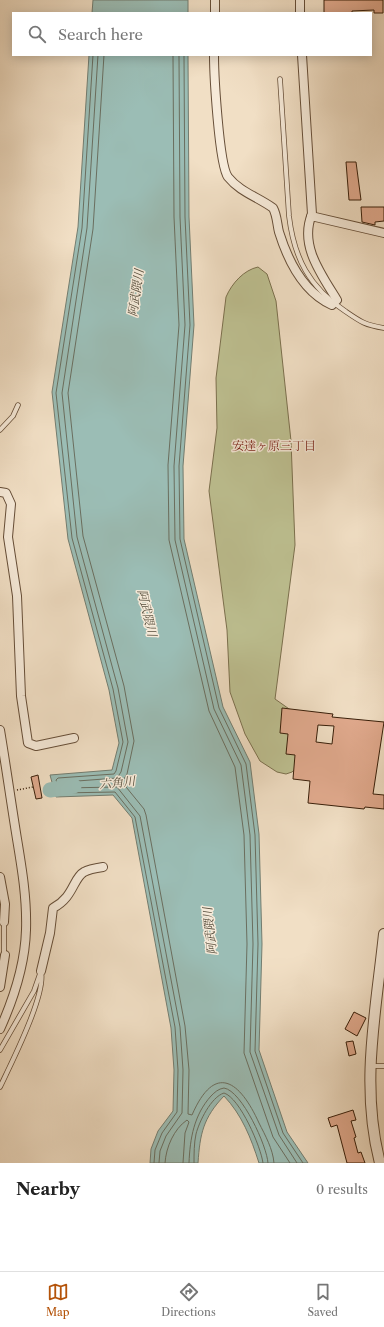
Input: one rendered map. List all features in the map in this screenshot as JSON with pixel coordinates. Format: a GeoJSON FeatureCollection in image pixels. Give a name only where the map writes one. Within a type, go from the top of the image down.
{"type":"FeatureCollection","features":[{"type":"Feature","properties":{"kind":"street"},"geometry":{"type":"LineString","coordinates":[[215,0],[215,12]]}},
{"type":"Feature","properties":{"kind":"street"},"geometry":{"type":"LineString","coordinates":[[300,0],[300,12]]}},
{"type":"Feature","properties":{"kind":"street"},"geometry":{"type":"LineString","coordinates":[[214,56],[218,121],[224,171],[239,188],[273,208],[285,251],[294,268],[307,286],[321,300],[332,305],[336,300],[318,269],[309,245],[307,229],[311,216],[302,56]]}},
{"type":"Feature","properties":{"kind":"street"},"geometry":{"type":"LineString","coordinates":[[311,216],[384,233]]}},
{"type":"Feature","properties":{"kind":"street"},"geometry":{"type":"LineString","coordinates":[[0,492],[6,493],[11,504],[8,537],[17,596],[21,696],[28,742],[36,746],[74,738]]}},
{"type":"Feature","properties":{"kind":"street"},"geometry":{"type":"LineString","coordinates":[[0,730],[23,875],[26,906],[26,930],[22,963],[14,995],[0,1029]]}},
{"type":"Feature","properties":{"kind":"street"},"geometry":{"type":"LineString","coordinates":[[41,971],[50,934],[53,908],[66,899],[81,874],[90,869],[103,867]]}},
{"type":"Feature","properties":{"kind":"street"},"geometry":{"type":"LineString","coordinates":[[0,877],[5,904],[4,922]]}},
{"type":"Feature","properties":{"kind":"street"},"geometry":{"type":"LineString","coordinates":[[380,1163],[374,1138],[370,1109],[370,1066],[380,1009],[384,934]]}},
{"type":"Feature","properties":{"kind":"street"},"geometry":{"type":"LineString","coordinates":[[0,987],[5,954]]}},
{"type":"Feature","properties":{"kind":"lane"},"geometry":{"type":"LineString","coordinates":[[280,79],[292,238],[308,277],[334,304],[365,325],[384,328]]}},
{"type":"Feature","properties":{"kind":"lane"},"geometry":{"type":"LineString","coordinates":[[0,430],[13,416],[18,405]]}},
{"type":"Feature","properties":{"kind":"lane"},"geometry":{"type":"LineString","coordinates":[[0,962],[5,954],[4,922]]}},
{"type":"Feature","properties":{"kind":"lane"},"geometry":{"type":"LineString","coordinates":[[0,1050],[34,991],[41,971]]}},
{"type":"Feature","properties":{"kind":"lane"},"geometry":{"type":"LineString","coordinates":[[0,1087],[36,1006],[42,976],[41,971]]}},
{"type":"Feature","properties":{"kind":"lane"},"geometry":{"type":"LineString","coordinates":[[370,1066],[384,1066]]}},
{"type":"Feature","properties":{"kind":"path"},"geometry":{"type":"LineString","coordinates":[[10,791],[33,787]]}},
{"type":"Feature","properties":{"kind":"green space"},"geometry":{"type":"Polygon","coordinates":[[[258,267],[267,274],[276,301],[291,441],[295,545],[275,699],[309,723],[302,763],[292,772],[286,774],[277,772],[260,761],[245,734],[230,692],[227,630],[209,491],[217,428],[216,378],[226,297],[243,274],[258,267]]]}},
{"type":"Feature","properties":{"kind":"water"},"geometry":{"type":"Polygon","coordinates":[[[93,0],[188,0],[188,12],[92,12],[93,0]]]}},
{"type":"Feature","properties":{"kind":"water","name":"阿武隈川"},"geometry":{"type":"Polygon","coordinates":[[[89,56],[188,56],[189,217],[194,325],[183,466],[184,539],[223,707],[250,762],[259,834],[262,944],[259,1050],[287,1132],[308,1163],[259,1163],[253,1145],[241,1119],[224,1096],[207,1119],[200,1143],[198,1163],[150,1163],[151,1149],[158,1131],[173,1111],[174,1070],[171,1028],[132,818],[113,795],[56,797],[50,775],[112,770],[119,743],[109,690],[68,539],[52,392],[78,227],[89,56]]]}},
{"type":"Feature","properties":{"kind":"building"},"geometry":{"type":"Polygon","coordinates":[[[324,0],[383,0],[383,13],[374,13],[374,10],[324,12],[324,0]]]}},
{"type":"Feature","properties":{"kind":"building"},"geometry":{"type":"Polygon","coordinates":[[[346,162],[356,162],[361,200],[349,200],[346,162]]]}},
{"type":"Feature","properties":{"kind":"building"},"geometry":{"type":"Polygon","coordinates":[[[361,207],[384,207],[384,221],[375,222],[375,225],[362,222],[361,207]]]}},
{"type":"Feature","properties":{"kind":"building"},"geometry":{"type":"Polygon","coordinates":[[[282,708],[333,714],[332,717],[384,722],[373,794],[384,795],[384,809],[365,807],[364,809],[308,803],[310,781],[293,779],[295,755],[286,754],[288,734],[280,733],[282,708]],[[318,725],[316,742],[332,744],[334,726],[318,725]]]}},
{"type":"Feature","properties":{"kind":"building"},"geometry":{"type":"Polygon","coordinates":[[[38,775],[42,798],[36,799],[31,777],[38,775]]]}},
{"type":"Feature","properties":{"kind":"building"},"geometry":{"type":"Polygon","coordinates":[[[354,1012],[366,1018],[357,1036],[345,1029],[354,1012]]]}},
{"type":"Feature","properties":{"kind":"building"},"geometry":{"type":"Polygon","coordinates":[[[353,1041],[356,1054],[349,1056],[346,1042],[353,1041]]]}},
{"type":"Feature","properties":{"kind":"building"},"geometry":{"type":"Polygon","coordinates":[[[353,1110],[356,1120],[351,1121],[356,1137],[354,1138],[358,1153],[361,1152],[365,1163],[347,1163],[337,1125],[331,1127],[328,1118],[353,1110]]]}},
{"type":"Feature","properties":{"kind":"waterway","name":"六角川"},"geometry":{"type":"LineString","coordinates":[[50,790],[74,786]]}},
{"type":"Feature","properties":{"kind":"district","name":"安達ヶ原三丁目"},"geometry":{"type":"Point","coordinates":[274,446]}}]}
